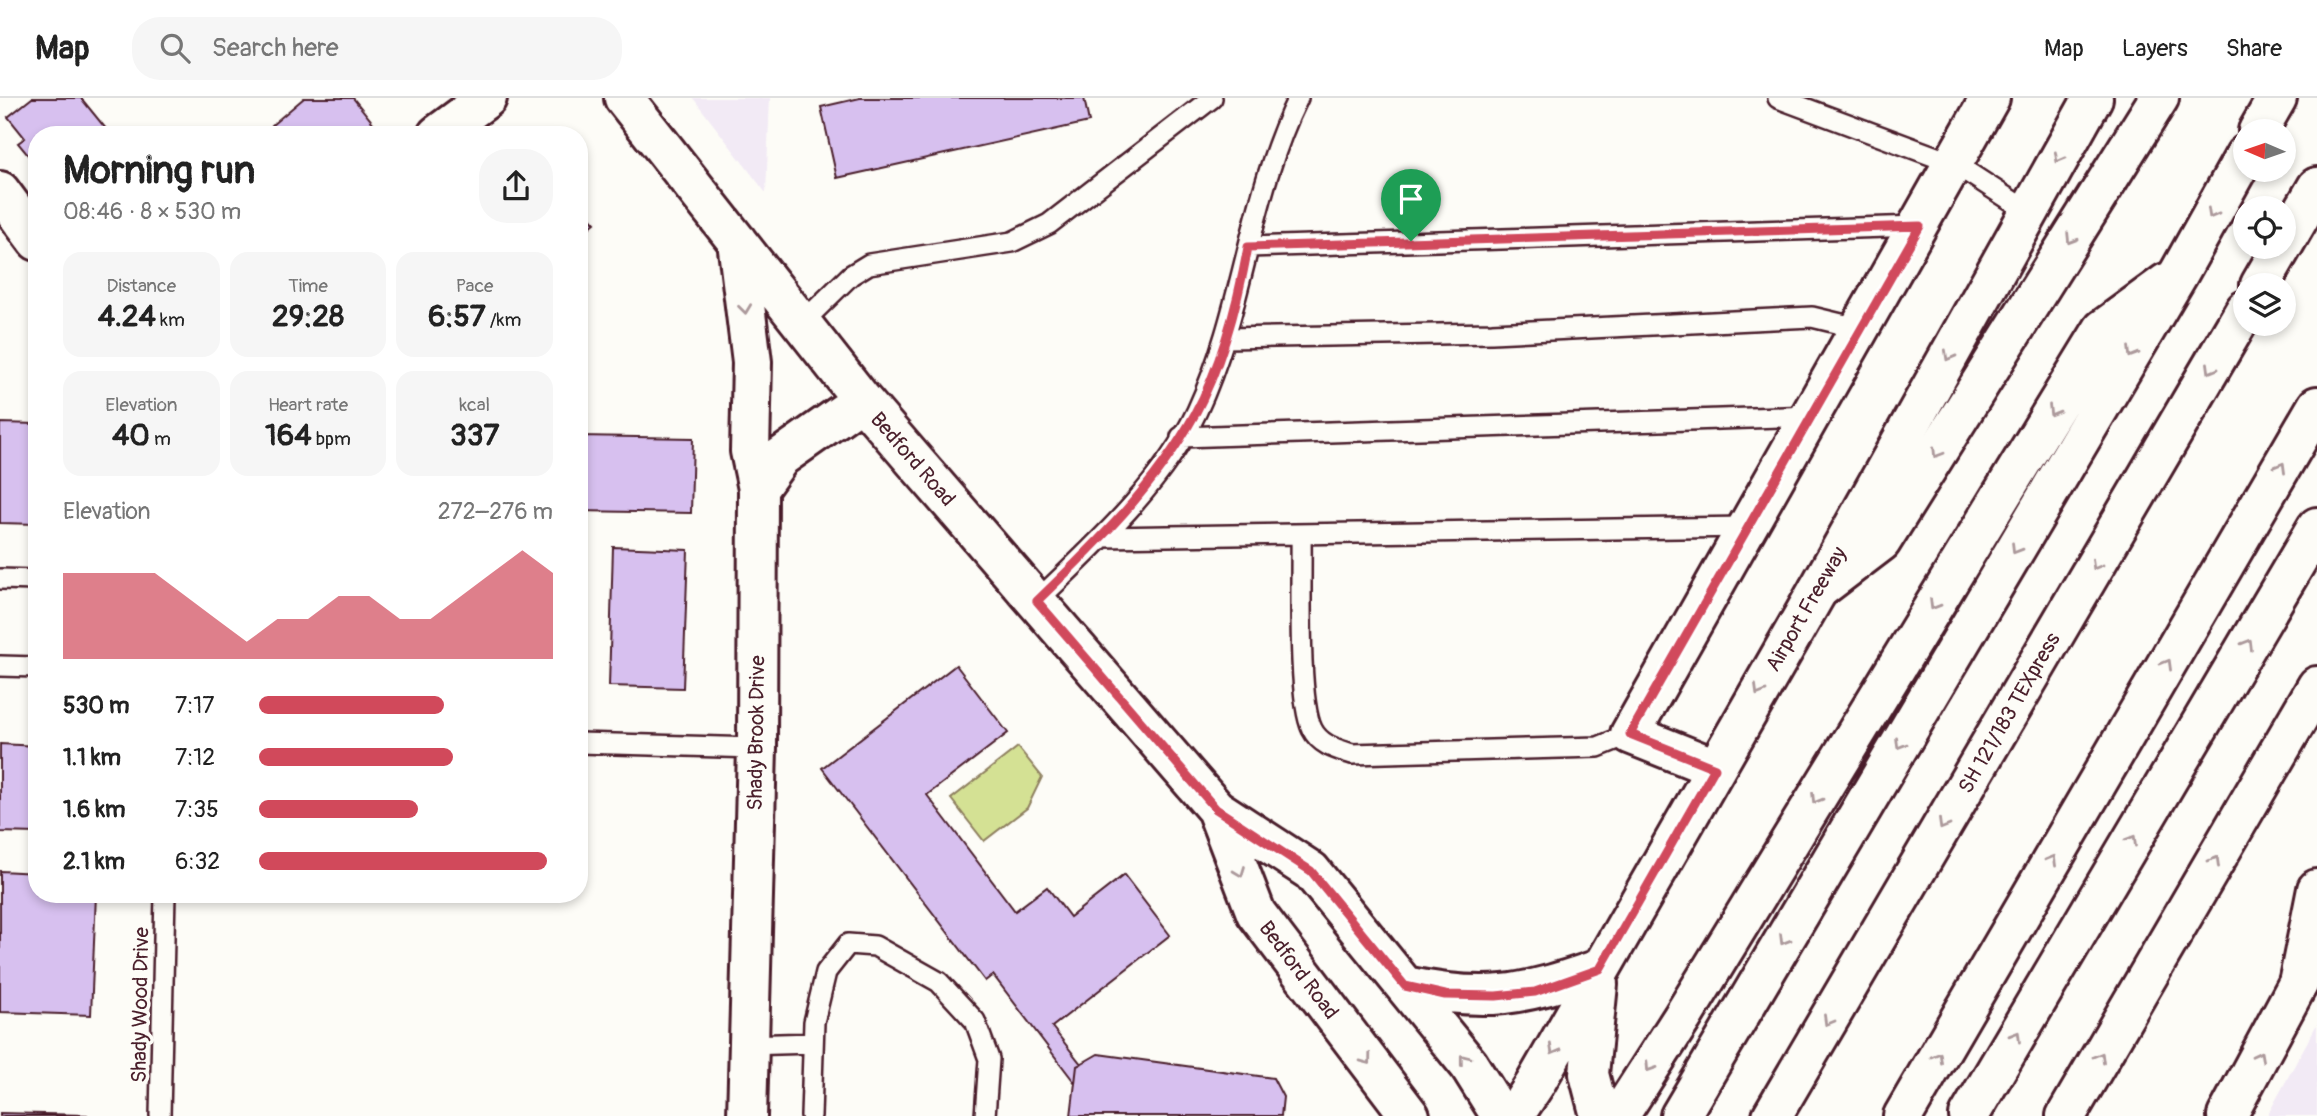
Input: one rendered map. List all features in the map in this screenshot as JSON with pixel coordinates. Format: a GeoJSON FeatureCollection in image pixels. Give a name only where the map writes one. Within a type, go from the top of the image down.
{"type":"FeatureCollection","features":[{"type":"Feature","properties":{"kind":"main road"},"geometry":{"type":"LineString","coordinates":[[449,126],[487,98]]}},
{"type":"Feature","properties":{"kind":"main road","name":"Bedford Road"},"geometry":{"type":"LineString","coordinates":[[624,98],[862,400],[1216,809],[1311,871],[1469,1065],[1502,1116]]}},
{"type":"Feature","properties":{"kind":"main road"},"geometry":{"type":"LineString","coordinates":[[1715,768],[1630,734],[1746,527],[1862,329],[1990,98]]}},
{"type":"Feature","properties":{"kind":"main road","name":"Airport Freeway"},"geometry":{"type":"LineString","coordinates":[[1514,1116],[1818,590],[2093,98]]}},
{"type":"Feature","properties":{"kind":"main road"},"geometry":{"type":"LineString","coordinates":[[1818,590],[1881,542],[2159,98]]}},
{"type":"Feature","properties":{"kind":"main road"},"geometry":{"type":"LineString","coordinates":[[2265,119],[2277,98]]}},
{"type":"Feature","properties":{"kind":"main road"},"geometry":{"type":"LineString","coordinates":[[1680,1116],[2179,273],[2233,176]]}},
{"type":"Feature","properties":{"kind":"main road"},"geometry":{"type":"LineString","coordinates":[[2296,223],[2317,187]]}},
{"type":"Feature","properties":{"kind":"main road"},"geometry":{"type":"LineString","coordinates":[[0,191],[28,229]]}},
{"type":"Feature","properties":{"kind":"main road","name":"Shady Brook Drive"},"geometry":{"type":"LineString","coordinates":[[737,241],[752,362],[750,452],[758,489],[757,748],[747,1116]]}},
{"type":"Feature","properties":{"kind":"main road"},"geometry":{"type":"LineString","coordinates":[[1619,1116],[1682,1018],[2102,329],[2179,273]]}},
{"type":"Feature","properties":{"kind":"main road","name":"SH 121/183 TEXpress"},"geometry":{"type":"LineString","coordinates":[[1772,1116],[2233,330]]}},
{"type":"Feature","properties":{"kind":"main road"},"geometry":{"type":"LineString","coordinates":[[758,489],[781,457],[862,400]]}},
{"type":"Feature","properties":{"kind":"main road"},"geometry":{"type":"LineString","coordinates":[[1903,1116],[2317,406]]}},
{"type":"Feature","properties":{"kind":"main road"},"geometry":{"type":"LineString","coordinates":[[1969,1116],[2317,527]]}},
{"type":"Feature","properties":{"kind":"main road"},"geometry":{"type":"LineString","coordinates":[[2066,1116],[2317,686]]}},
{"type":"Feature","properties":{"kind":"main road","name":"Bedford Road"},"geometry":{"type":"LineString","coordinates":[[1216,809],[1256,912],[1410,1116]]}},
{"type":"Feature","properties":{"kind":"main road"},"geometry":{"type":"LineString","coordinates":[[2298,984],[2317,889]]}},
{"type":"Feature","properties":{"kind":"main road"},"geometry":{"type":"LineString","coordinates":[[2227,1116],[2317,950]]}},
{"type":"Feature","properties":{"kind":"main road"},"geometry":{"type":"LineString","coordinates":[[1405,986],[1445,995],[1496,996],[1535,992],[1600,969],[1589,1074],[1600,1116]]}},
{"type":"Feature","properties":{"kind":"lane"},"geometry":{"type":"LineString","coordinates":[[802,323],[850,275],[869,264],[1012,242],[1049,224],[1212,98]]}},
{"type":"Feature","properties":{"kind":"lane"},"geometry":{"type":"LineString","coordinates":[[1037,601],[1144,491],[1196,412],[1224,338],[1278,142],[1298,98]]}},
{"type":"Feature","properties":{"kind":"lane"},"geometry":{"type":"LineString","coordinates":[[1778,98],[1955,164],[2029,212]]}},
{"type":"Feature","properties":{"kind":"lane"},"geometry":{"type":"LineString","coordinates":[[1248,247],[1920,226]]}},
{"type":"Feature","properties":{"kind":"lane"},"geometry":{"type":"LineString","coordinates":[[1224,338],[1492,334],[1812,317],[1862,329]]}},
{"type":"Feature","properties":{"kind":"lane"},"geometry":{"type":"LineString","coordinates":[[1181,437],[1812,416]]}},
{"type":"Feature","properties":{"kind":"lane"},"geometry":{"type":"LineString","coordinates":[[1102,537],[1746,527]]}},
{"type":"Feature","properties":{"kind":"lane"},"geometry":{"type":"LineString","coordinates":[[1301,534],[1305,700],[1312,730],[1328,747],[1352,754],[1598,747],[1630,734]]}},
{"type":"Feature","properties":{"kind":"lane"},"geometry":{"type":"LineString","coordinates":[[0,579],[28,580]]}},
{"type":"Feature","properties":{"kind":"lane"},"geometry":{"type":"LineString","coordinates":[[0,666],[28,667]]}},
{"type":"Feature","properties":{"kind":"lane"},"geometry":{"type":"LineString","coordinates":[[588,743],[757,748]]}},
{"type":"Feature","properties":{"kind":"lane","name":"Shady Wood Drive"},"geometry":{"type":"LineString","coordinates":[[160,1116],[165,903]]}},
{"type":"Feature","properties":{"kind":"lane"},"geometry":{"type":"LineString","coordinates":[[811,1116],[814,1023],[826,972],[848,944],[875,946],[939,982],[975,1021],[989,1059],[985,1116]]}},
{"type":"Feature","properties":{"kind":"lane"},"geometry":{"type":"LineString","coordinates":[[749,1045],[813,1043]]}},
{"type":"Feature","properties":{"kind":"shaded area"},"geometry":{"type":"Polygon","coordinates":[[[693,98],[770,98],[766,193],[693,98]]]}},
{"type":"Feature","properties":{"kind":"shaded area"},"geometry":{"type":"Polygon","coordinates":[[[2317,1024],[2317,1116],[2267,1116],[2317,1024]]]}},
{"type":"Feature","properties":{"kind":"green space"},"geometry":{"type":"Polygon","coordinates":[[[1018,747],[1042,777],[1027,808],[984,841],[951,799],[1018,747]]]}},
{"type":"Feature","properties":{"kind":"building"},"geometry":{"type":"Polygon","coordinates":[[[32,98],[81,98],[104,126],[28,126],[28,155],[18,143],[25,138],[8,117],[32,98]]]}},
{"type":"Feature","properties":{"kind":"building"},"geometry":{"type":"Polygon","coordinates":[[[304,98],[353,98],[373,123],[370,126],[272,125],[304,98]]]}},
{"type":"Feature","properties":{"kind":"building"},"geometry":{"type":"Polygon","coordinates":[[[860,98],[1084,98],[1089,122],[837,178],[821,107],[860,98]]]}},
{"type":"Feature","properties":{"kind":"building"},"geometry":{"type":"Polygon","coordinates":[[[588,215],[595,223],[588,229],[588,215]]]}},
{"type":"Feature","properties":{"kind":"building"},"geometry":{"type":"Polygon","coordinates":[[[0,423],[28,424],[28,524],[0,523],[0,423]]]}},
{"type":"Feature","properties":{"kind":"building"},"geometry":{"type":"Polygon","coordinates":[[[588,436],[693,438],[691,513],[588,511],[588,436]]]}},
{"type":"Feature","properties":{"kind":"building"},"geometry":{"type":"Polygon","coordinates":[[[613,547],[688,550],[683,688],[609,686],[613,547]]]}},
{"type":"Feature","properties":{"kind":"building"},"geometry":{"type":"Polygon","coordinates":[[[956,665],[1008,733],[927,795],[1015,911],[1047,887],[1070,917],[1124,875],[1170,935],[1052,1027],[1081,1064],[1077,1066],[1075,1083],[993,975],[985,981],[822,768],[956,665]]]}},
{"type":"Feature","properties":{"kind":"building"},"geometry":{"type":"Polygon","coordinates":[[[0,744],[28,746],[28,833],[0,832],[0,744]]]}},
{"type":"Feature","properties":{"kind":"building"},"geometry":{"type":"Polygon","coordinates":[[[0,871],[28,873],[28,903],[96,903],[91,1015],[0,1012],[0,871]]]}},
{"type":"Feature","properties":{"kind":"building"},"geometry":{"type":"Polygon","coordinates":[[[1098,1054],[1273,1078],[1283,1097],[1281,1116],[1071,1116],[1077,1066],[1098,1054]]]}},
{"type":"Feature","properties":{"kind":"building"},"geometry":{"type":"Polygon","coordinates":[[[0,1113],[87,1115],[87,1116],[0,1116],[0,1113]]]}},
{"type":"Feature","properties":{"kind":"route"},"geometry":{"type":"LineString","coordinates":[[1920,226],[1630,734],[1715,768],[1600,969],[1535,992],[1466,996],[1445,995],[1405,986],[1311,871],[1216,809],[1037,601],[1144,491],[1196,412],[1221,349],[1242,279],[1248,247],[1411,241],[1573,234],[1920,226]]}}]}
